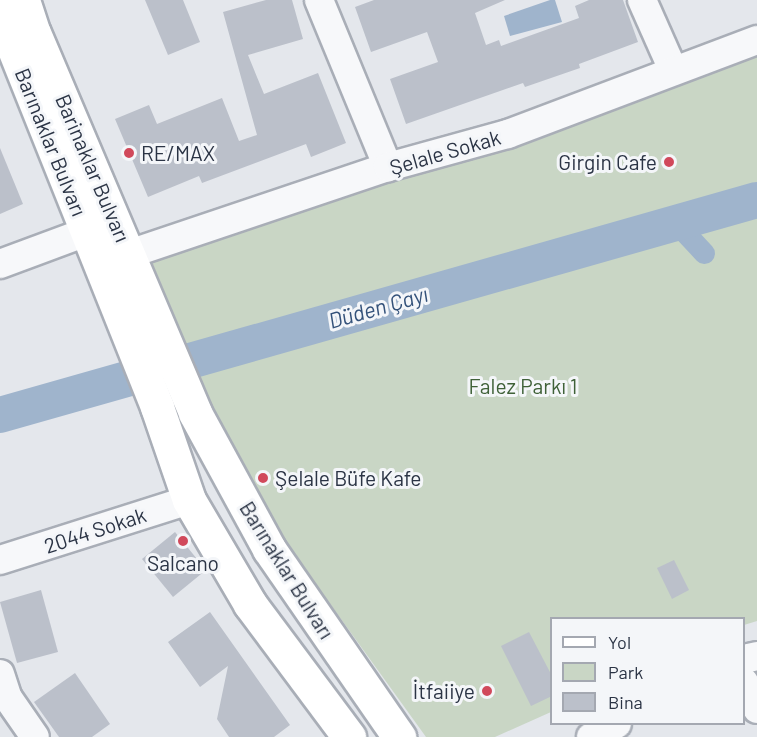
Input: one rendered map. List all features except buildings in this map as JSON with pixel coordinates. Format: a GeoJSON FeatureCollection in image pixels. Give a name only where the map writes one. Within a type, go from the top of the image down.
{"type":"FeatureCollection","features":[{"type":"Feature","properties":{"kind":"main road","name":"Barınaklar Bulvarı"},"geometry":{"type":"LineString","coordinates":[[15,11],[86,232],[144,332],[187,396],[269,549],[399,737]]}},
{"type":"Feature","properties":{"kind":"main road","name":"Barinaklar Bulvarı"},"geometry":{"type":"LineString","coordinates":[[15,11],[34,33],[129,254],[144,332]]}},
{"type":"Feature","properties":{"kind":"main road","name":"Barınaklar Bulvarı"},"geometry":{"type":"LineString","coordinates":[[144,332],[157,407],[189,500],[250,604],[349,737]]}},
{"type":"Feature","properties":{"kind":"street"},"geometry":{"type":"LineString","coordinates":[[319,0],[388,167]]}},
{"type":"Feature","properties":{"kind":"street"},"geometry":{"type":"LineString","coordinates":[[642,0],[673,70]]}},
{"type":"Feature","properties":{"kind":"street","name":"Şelale Sokak"},"geometry":{"type":"LineString","coordinates":[[129,254],[388,167],[508,134],[757,40]]}},
{"type":"Feature","properties":{"kind":"street"},"geometry":{"type":"LineString","coordinates":[[0,264],[86,232]]}},
{"type":"Feature","properties":{"kind":"street","name":"2044 Sokak"},"geometry":{"type":"LineString","coordinates":[[0,560],[189,500]]}},
{"type":"Feature","properties":{"kind":"street"},"geometry":{"type":"LineString","coordinates":[[0,674],[8,698],[35,737]]}},
{"type":"Feature","properties":{"kind":"street"},"geometry":{"type":"LineString","coordinates":[[745,684],[757,709]]}},
{"type":"Feature","properties":{"kind":"street"},"geometry":{"type":"LineString","coordinates":[[591,737],[613,725]]}},
{"type":"Feature","properties":{"kind":"green space","name":"Falez Parkı 1"},"geometry":{"type":"Polygon","coordinates":[[[757,56],[757,621],[745,625],[745,617],[550,617],[550,712],[495,737],[426,737],[279,533],[218,423],[149,255],[535,138],[757,56]]]}},
{"type":"Feature","properties":{"kind":"water"},"geometry":{"type":"Polygon","coordinates":[[[555,0],[562,22],[510,36],[504,16],[555,0]]]}},
{"type":"Feature","properties":{"kind":"waterway","name":"Düden Çayı"},"geometry":{"type":"LineString","coordinates":[[0,415],[757,200]]}},
{"type":"Feature","properties":{"kind":"waterway"},"geometry":{"type":"LineString","coordinates":[[676,223],[704,253]]}},
{"type":"Feature","properties":{"kind":"place","name":"RE/MAX"},"geometry":{"type":"Point","coordinates":[129,153]}},
{"type":"Feature","properties":{"kind":"place","name":"Girgin Cafe"},"geometry":{"type":"Point","coordinates":[669,162]}},
{"type":"Feature","properties":{"kind":"place","name":"Şelale Büfe Kafe"},"geometry":{"type":"Point","coordinates":[263,478]}},
{"type":"Feature","properties":{"kind":"place","name":"Salcano"},"geometry":{"type":"Point","coordinates":[183,541]}},
{"type":"Feature","properties":{"kind":"place","name":"İtfaiiye"},"geometry":{"type":"Point","coordinates":[487,691]}}]}
